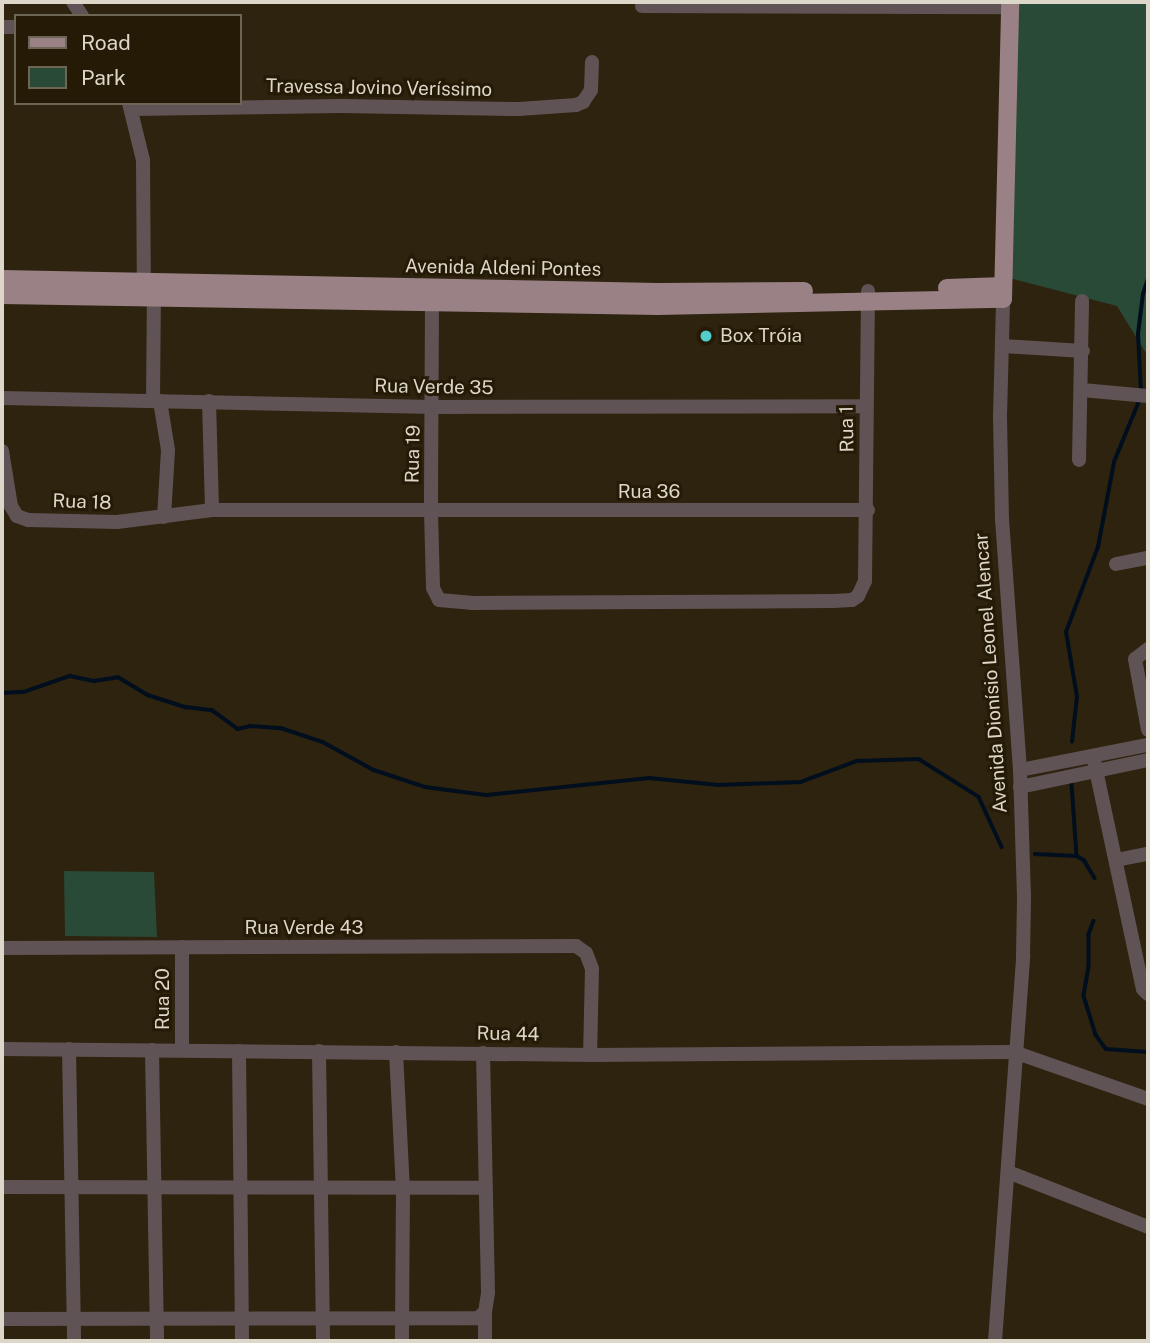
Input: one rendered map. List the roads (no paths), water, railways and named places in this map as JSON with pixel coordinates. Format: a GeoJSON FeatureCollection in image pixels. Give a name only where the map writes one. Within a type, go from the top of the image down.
{"type":"FeatureCollection","features":[{"type":"Feature","properties":{"kind":"main road","name":"Avenida Dionísio Leonel Alencar"},"geometry":{"type":"LineString","coordinates":[[1003,293],[1010,4]]}},
{"type":"Feature","properties":{"kind":"main road","name":"Avenida Aldeni Pontes"},"geometry":{"type":"LineString","coordinates":[[2,279],[432,304],[657,306],[1003,293]]}},
{"type":"Feature","properties":{"kind":"main road","name":"Avenida Aldeni Pontes"},"geometry":{"type":"LineString","coordinates":[[2,295],[149,289],[657,292],[868,297]]}},
{"type":"Feature","properties":{"kind":"street"},"geometry":{"type":"LineString","coordinates":[[642,6],[1010,4]]}},
{"type":"Feature","properties":{"kind":"street","name":"Travessa Jovino Veríssimo"},"geometry":{"type":"LineString","coordinates":[[130,106],[519,109],[576,105],[583,102],[591,90],[592,62]]}},
{"type":"Feature","properties":{"kind":"street"},"geometry":{"type":"LineString","coordinates":[[130,106],[143,160],[156,401],[168,450],[164,517]]}},
{"type":"Feature","properties":{"kind":"street","name":"Avenida Dionísio Leonel Alencar"},"geometry":{"type":"LineString","coordinates":[[995,1341],[1024,920],[1020,770],[1002,520],[1000,417],[1003,293]]}},
{"type":"Feature","properties":{"kind":"street","name":"Rua 1"},"geometry":{"type":"LineString","coordinates":[[866,566],[868,297]]}},
{"type":"Feature","properties":{"kind":"street"},"geometry":{"type":"LineString","coordinates":[[1079,460],[1083,390],[1083,301]]}},
{"type":"Feature","properties":{"kind":"street","name":"Rua 19"},"geometry":{"type":"LineString","coordinates":[[432,304],[431,511],[433,587],[439,600],[471,603],[852,600],[862,589],[866,566]]}},
{"type":"Feature","properties":{"kind":"street"},"geometry":{"type":"LineString","coordinates":[[1003,346],[1083,351]]}},
{"type":"Feature","properties":{"kind":"street"},"geometry":{"type":"LineString","coordinates":[[1083,390],[1143,395]]}},
{"type":"Feature","properties":{"kind":"street","name":"Rua Verde 35"},"geometry":{"type":"LineString","coordinates":[[2,398],[433,407],[866,406]]}},
{"type":"Feature","properties":{"kind":"street"},"geometry":{"type":"LineString","coordinates":[[209,401],[212,510]]}},
{"type":"Feature","properties":{"kind":"street","name":"Rua 18"},"geometry":{"type":"LineString","coordinates":[[2,452],[11,506],[17,516],[28,520],[117,522],[212,510],[431,511]]}},
{"type":"Feature","properties":{"kind":"street","name":"Rua 36"},"geometry":{"type":"LineString","coordinates":[[431,511],[868,510]]}},
{"type":"Feature","properties":{"kind":"street"},"geometry":{"type":"LineString","coordinates":[[1116,564],[1148,558]]}},
{"type":"Feature","properties":{"kind":"street"},"geometry":{"type":"LineString","coordinates":[[1148,649],[1135,659],[1148,730]]}},
{"type":"Feature","properties":{"kind":"street"},"geometry":{"type":"LineString","coordinates":[[1020,787],[1148,745]]}},
{"type":"Feature","properties":{"kind":"street"},"geometry":{"type":"LineString","coordinates":[[1020,770],[1148,760]]}},
{"type":"Feature","properties":{"kind":"street"},"geometry":{"type":"LineString","coordinates":[[1095,763],[1116,860],[1142,945],[1143,989],[1148,994]]}},
{"type":"Feature","properties":{"kind":"street"},"geometry":{"type":"LineString","coordinates":[[1116,860],[1148,854]]}},
{"type":"Feature","properties":{"kind":"street","name":"Rua Verde 43"},"geometry":{"type":"LineString","coordinates":[[2,948],[569,945],[586,953],[592,969],[590,1055]]}},
{"type":"Feature","properties":{"kind":"street","name":"Rua 20"},"geometry":{"type":"LineString","coordinates":[[182,947],[182,1050]]}},
{"type":"Feature","properties":{"kind":"street","name":"Rua 44"},"geometry":{"type":"LineString","coordinates":[[2,1049],[590,1055],[1014,1052],[1148,1099]]}},
{"type":"Feature","properties":{"kind":"street"},"geometry":{"type":"LineString","coordinates":[[69,1049],[74,1341]]}},
{"type":"Feature","properties":{"kind":"street"},"geometry":{"type":"LineString","coordinates":[[152,1050],[157,1341]]}},
{"type":"Feature","properties":{"kind":"street"},"geometry":{"type":"LineString","coordinates":[[239,1051],[242,1341]]}},
{"type":"Feature","properties":{"kind":"street"},"geometry":{"type":"LineString","coordinates":[[319,1051],[323,1188],[323,1341]]}},
{"type":"Feature","properties":{"kind":"street"},"geometry":{"type":"LineString","coordinates":[[397,1052],[403,1188],[402,1341]]}},
{"type":"Feature","properties":{"kind":"street"},"geometry":{"type":"LineString","coordinates":[[483,1052],[485,1341]]}},
{"type":"Feature","properties":{"kind":"street"},"geometry":{"type":"LineString","coordinates":[[1008,1172],[1148,1227]]}},
{"type":"Feature","properties":{"kind":"street"},"geometry":{"type":"LineString","coordinates":[[2,1187],[485,1188]]}},
{"type":"Feature","properties":{"kind":"street"},"geometry":{"type":"LineString","coordinates":[[2,1319],[478,1318],[485,1312]]}},
{"type":"Feature","properties":{"kind":"waterway"},"geometry":{"type":"LineString","coordinates":[[1141,391],[1138,334],[1143,294],[1148,279]]}},
{"type":"Feature","properties":{"kind":"waterway"},"geometry":{"type":"LineString","coordinates":[[1072,742],[1077,697],[1066,632],[1098,547],[1114,462],[1140,399]]}},
{"type":"Feature","properties":{"kind":"waterway"},"geometry":{"type":"LineString","coordinates":[[2,693],[24,692],[70,676],[94,681],[118,677],[148,695],[186,707],[212,710],[238,729],[250,726],[281,728],[323,742],[374,770],[425,787],[487,795],[649,778],[719,785],[801,782],[857,761],[919,759],[979,797],[1002,847]]}},
{"type":"Feature","properties":{"kind":"waterway"},"geometry":{"type":"LineString","coordinates":[[1072,784],[1077,856]]}},
{"type":"Feature","properties":{"kind":"waterway"},"geometry":{"type":"LineString","coordinates":[[1035,854],[1077,856],[1084,860],[1095,878]]}},
{"type":"Feature","properties":{"kind":"waterway"},"geometry":{"type":"LineString","coordinates":[[1094,921],[1089,935],[1089,967],[1084,996],[1096,1035],[1106,1049],[1148,1052]]}},
{"type":"Feature","properties":{"kind":"place","name":"Box Tróia"},"geometry":{"type":"Point","coordinates":[706,336]}}]}
